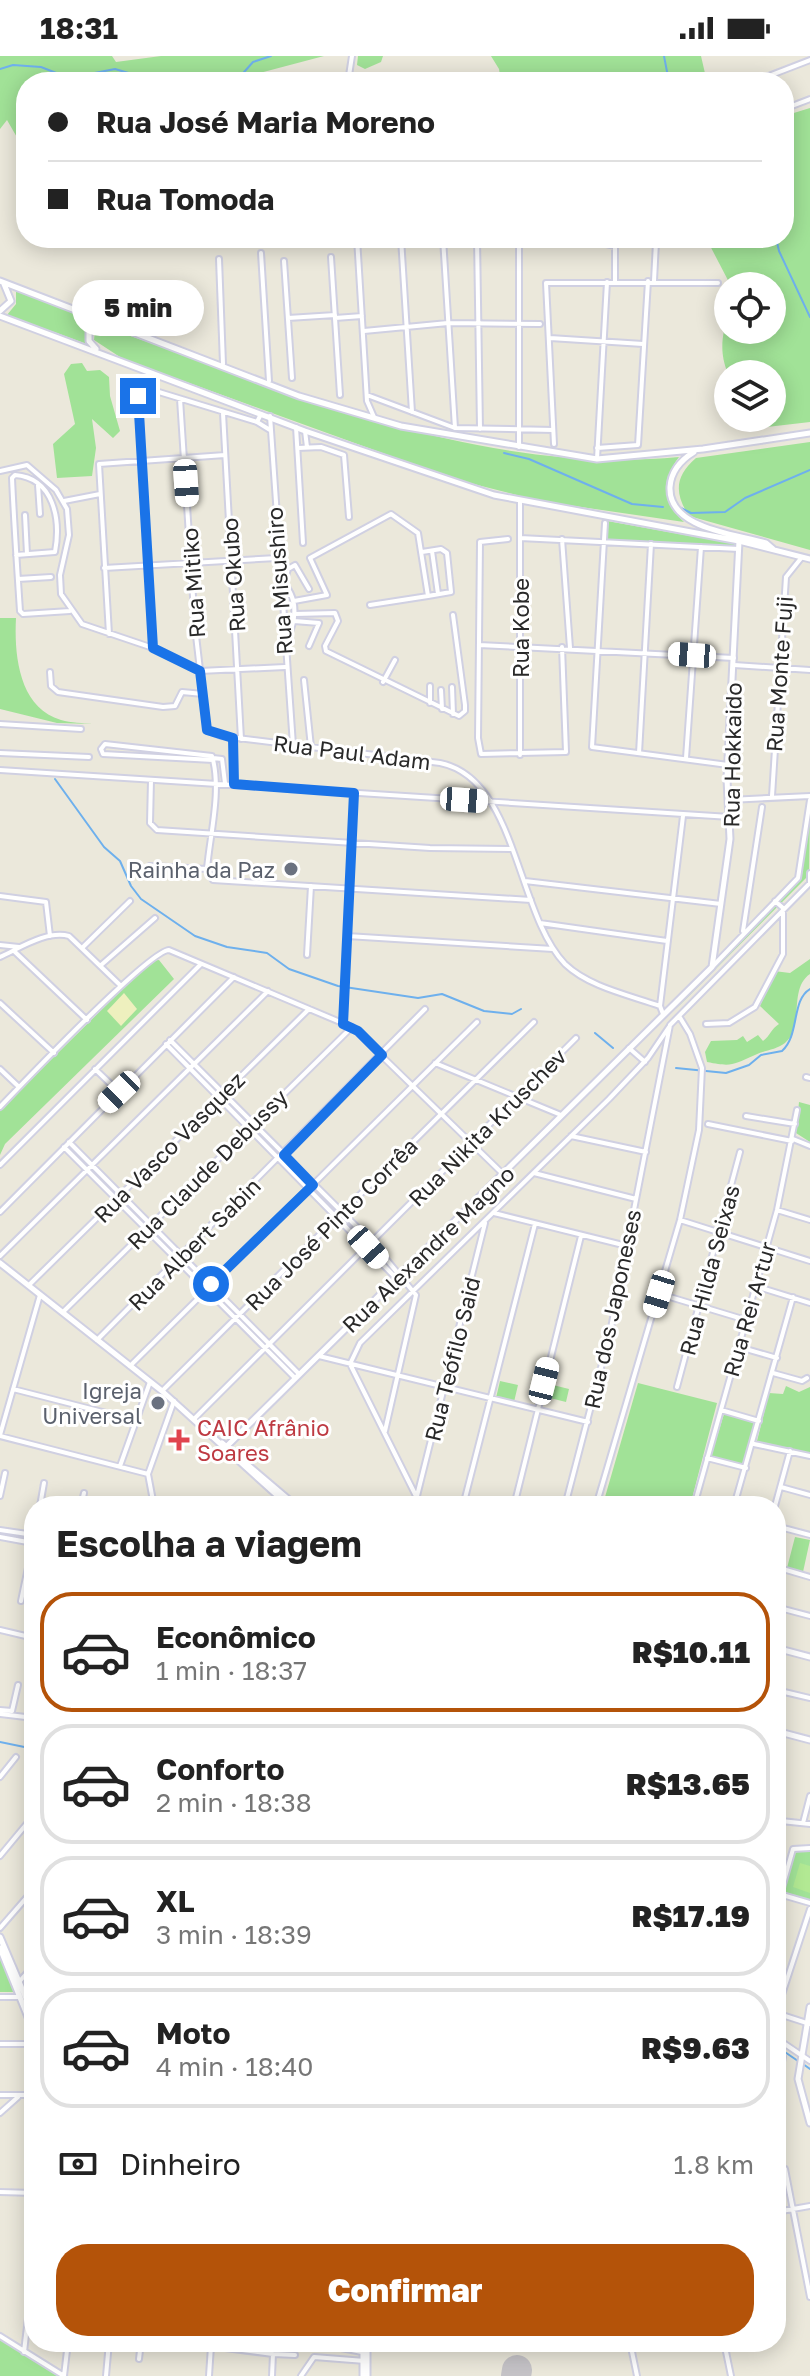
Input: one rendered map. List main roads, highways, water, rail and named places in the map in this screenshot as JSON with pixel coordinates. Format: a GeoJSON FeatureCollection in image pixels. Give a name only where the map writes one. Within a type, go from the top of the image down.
{"type":"FeatureCollection","features":[{"type":"Feature","properties":{"kind":"main road"},"geometry":{"type":"LineString","coordinates":[[2,281],[11,301],[0,314],[305,431],[451,482],[520,502],[739,541],[810,559]]}},
{"type":"Feature","properties":{"kind":"main road"},"geometry":{"type":"LineString","coordinates":[[2,281],[269,381],[299,396],[375,419],[519,447],[597,459],[703,449],[810,433]]}},
{"type":"Feature","properties":{"kind":"main road"},"geometry":{"type":"LineString","coordinates":[[101,353],[89,341],[89,331],[109,322]]}},
{"type":"Feature","properties":{"kind":"main road"},"geometry":{"type":"LineString","coordinates":[[703,449],[683,459],[672,478],[670,494],[677,511],[690,521],[766,543],[773,549]]}},
{"type":"Feature","properties":{"kind":"main road","name":"Rua Hokkaido"},"geometry":{"type":"LineString","coordinates":[[712,967],[730,817],[728,765],[739,541]]}},
{"type":"Feature","properties":{"kind":"main road","name":"Rua Alexandre Magno"},"geometry":{"type":"LineString","coordinates":[[226,1447],[400,1279],[712,967]]}},
{"type":"Feature","properties":{"kind":"main road"},"geometry":{"type":"LineString","coordinates":[[0,1263],[150,1381],[284,1496]]}},
{"type":"Feature","properties":{"kind":"main road"},"geometry":{"type":"LineString","coordinates":[[226,1447],[276,1496]]}},
{"type":"Feature","properties":{"kind":"main road"},"geometry":{"type":"LineString","coordinates":[[786,1651],[810,1657]]}},
{"type":"Feature","properties":{"kind":"main road"},"geometry":{"type":"LineString","coordinates":[[786,1734],[810,1740]]}},
{"type":"Feature","properties":{"kind":"main road"},"geometry":{"type":"LineString","coordinates":[[0,1937],[24,1994]]}},
{"type":"Feature","properties":{"kind":"main road"},"geometry":{"type":"LineString","coordinates":[[0,1948],[24,2007]]}},
{"type":"Feature","properties":{"kind":"main road"},"geometry":{"type":"LineString","coordinates":[[810,2007],[800,2067],[800,2093],[810,2123]]}},
{"type":"Feature","properties":{"kind":"main road"},"geometry":{"type":"LineString","coordinates":[[365,2352],[365,2376]]}},
{"type":"Feature","properties":{"kind":"waterway"},"geometry":{"type":"LineString","coordinates":[[244,72],[253,62],[271,56]]}},
{"type":"Feature","properties":{"kind":"waterway"},"geometry":{"type":"LineString","coordinates":[[664,56],[667,72]]}},
{"type":"Feature","properties":{"kind":"waterway"},"geometry":{"type":"LineString","coordinates":[[0,69],[13,65],[41,67],[54,72]]}},
{"type":"Feature","properties":{"kind":"waterway"},"geometry":{"type":"LineString","coordinates":[[100,72],[115,69],[125,72]]}},
{"type":"Feature","properties":{"kind":"waterway"},"geometry":{"type":"LineString","coordinates":[[778,248],[810,317]]}},
{"type":"Feature","properties":{"kind":"waterway"},"geometry":{"type":"LineString","coordinates":[[504,453],[529,459],[632,504],[663,507]]}},
{"type":"Feature","properties":{"kind":"waterway"},"geometry":{"type":"LineString","coordinates":[[679,507],[691,513],[725,512],[745,498],[810,470]]}},
{"type":"Feature","properties":{"kind":"waterway"},"geometry":{"type":"LineString","coordinates":[[55,779],[104,847],[120,861],[131,886],[141,899],[195,936],[227,947],[267,953],[289,969],[338,986],[418,998],[442,994],[484,1011],[512,1014],[521,1009]]}},
{"type":"Feature","properties":{"kind":"waterway"},"geometry":{"type":"LineString","coordinates":[[676,1068],[726,1073],[749,1065],[761,1055],[782,1051],[791,1036],[800,1001],[810,989]]}},
{"type":"Feature","properties":{"kind":"waterway"},"geometry":{"type":"LineString","coordinates":[[595,1033],[613,1048]]}},
{"type":"Feature","properties":{"kind":"waterway"},"geometry":{"type":"LineString","coordinates":[[0,1742],[24,1747]]}},
{"type":"Feature","properties":{"kind":"waterway"},"geometry":{"type":"LineString","coordinates":[[786,2053],[798,2061]]}},
{"type":"Feature","properties":{"kind":"waterway"},"geometry":{"type":"LineString","coordinates":[[803,2064],[810,2069]]}},
{"type":"Feature","properties":{"kind":"place","name":"Rainha da Paz"},"geometry":{"type":"Point","coordinates":[291,869]}},
{"type":"Feature","properties":{"kind":"place","name":"Igreja Universal"},"geometry":{"type":"Point","coordinates":[158,1403]}},
{"type":"Feature","properties":{"kind":"place","name":"CAIC Afrânio Soares"},"geometry":{"type":"Point","coordinates":[179,1440]}}]}
